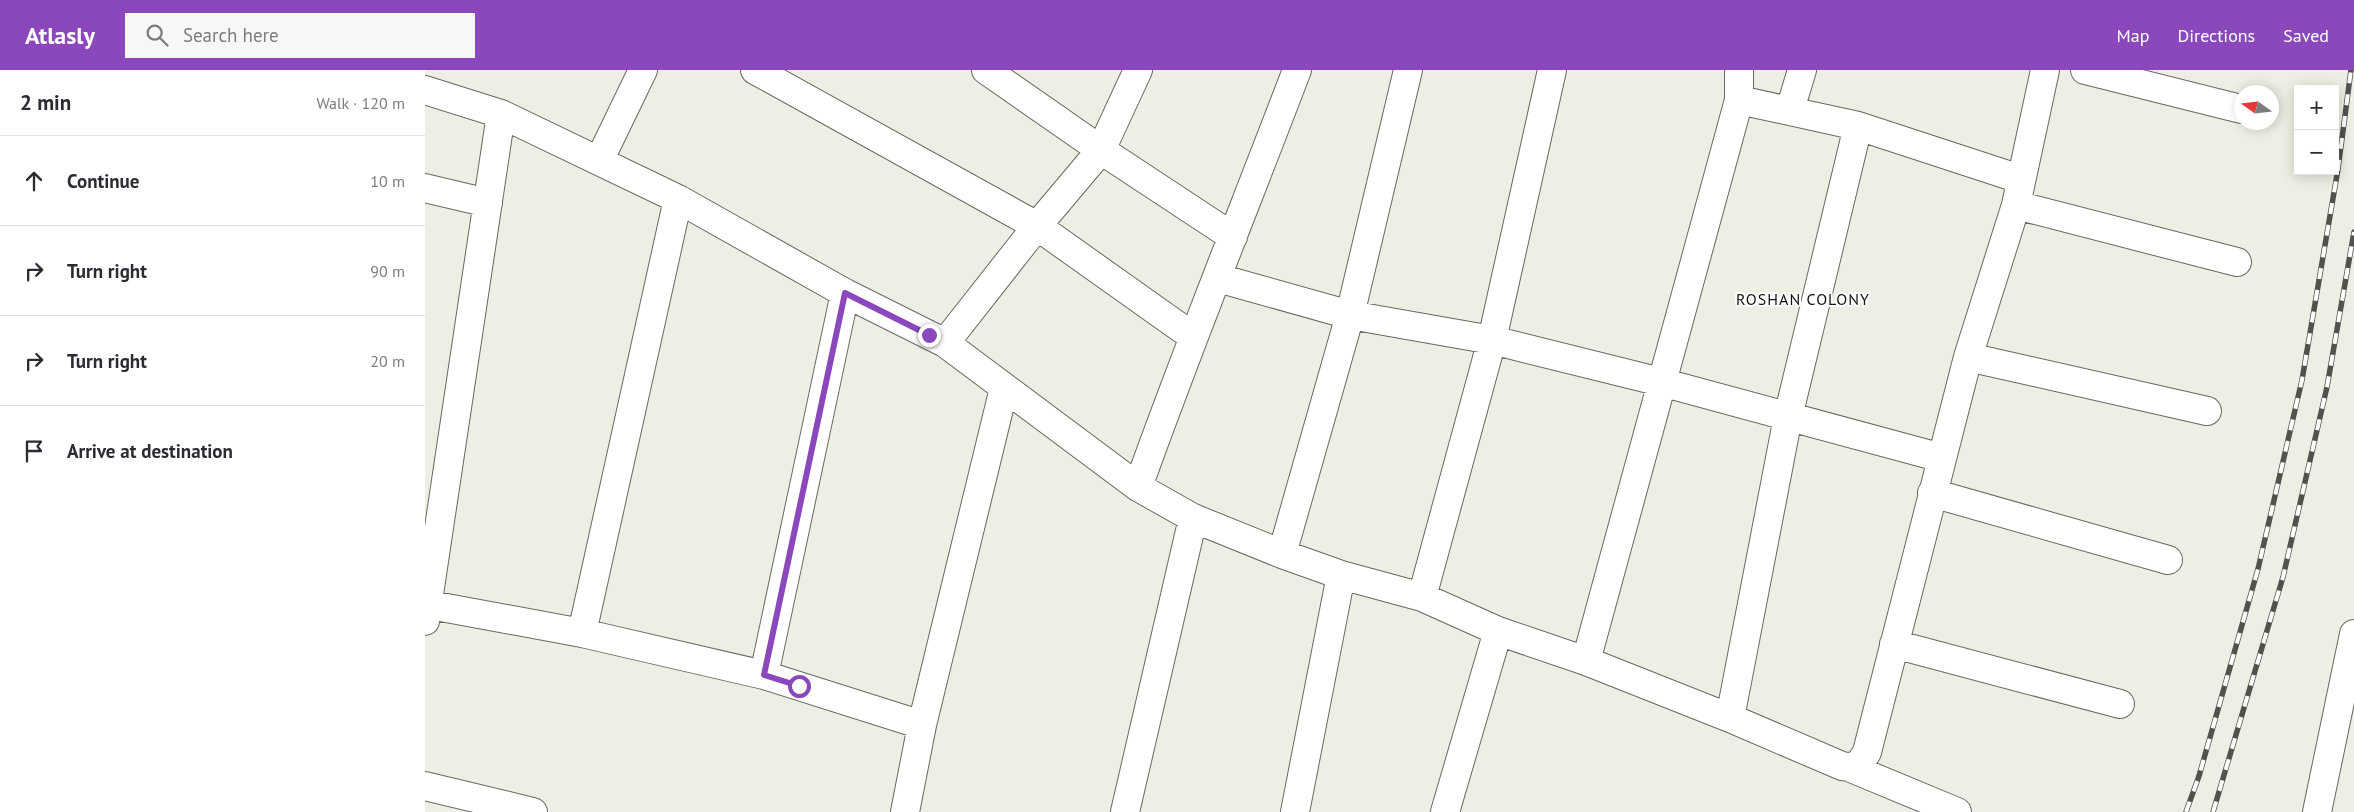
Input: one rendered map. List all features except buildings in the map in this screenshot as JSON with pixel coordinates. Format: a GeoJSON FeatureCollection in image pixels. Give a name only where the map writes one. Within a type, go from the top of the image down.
{"type":"FeatureCollection","features":[{"type":"Feature","properties":{"kind":"street"},"geometry":{"type":"LineString","coordinates":[[599,161],[643,70]]}},
{"type":"Feature","properties":{"kind":"street"},"geometry":{"type":"LineString","coordinates":[[755,70],[1037,226],[1192,336]]}},
{"type":"Feature","properties":{"kind":"street"},"geometry":{"type":"LineString","coordinates":[[986,70],[1019,80],[1101,150],[1233,237]]}},
{"type":"Feature","properties":{"kind":"street"},"geometry":{"type":"LineString","coordinates":[[945,343],[1037,226],[1101,150],[1138,70]]}},
{"type":"Feature","properties":{"kind":"street"},"geometry":{"type":"LineString","coordinates":[[1138,487],[1192,336],[1217,278],[1297,70]]}},
{"type":"Feature","properties":{"kind":"street"},"geometry":{"type":"LineString","coordinates":[[1282,554],[1350,315],[1408,70]]}},
{"type":"Feature","properties":{"kind":"street"},"geometry":{"type":"LineString","coordinates":[[1422,597],[1492,340],[1552,70]]}},
{"type":"Feature","properties":{"kind":"street"},"geometry":{"type":"LineString","coordinates":[[1585,661],[1739,100],[1739,70]]}},
{"type":"Feature","properties":{"kind":"street"},"geometry":{"type":"LineString","coordinates":[[1790,110],[1802,70]]}},
{"type":"Feature","properties":{"kind":"street"},"geometry":{"type":"LineString","coordinates":[[1851,768],[1861,764],[1867,752],[1968,356],[2018,192],[2045,70]]}},
{"type":"Feature","properties":{"kind":"street"},"geometry":{"type":"LineString","coordinates":[[2085,70],[2234,107]]}},
{"type":"Feature","properties":{"kind":"street"},"geometry":{"type":"LineString","coordinates":[[425,90],[501,114],[678,199],[845,293],[945,343],[1138,487],[1193,518],[1282,554],[1341,575],[1422,597],[1498,631],[1585,661],[1731,718],[1842,766],[1957,812]]}},
{"type":"Feature","properties":{"kind":"street"},"geometry":{"type":"LineString","coordinates":[[1739,100],[1858,126],[2018,192],[2237,262]]}},
{"type":"Feature","properties":{"kind":"street"},"geometry":{"type":"LineString","coordinates":[[501,114],[426,611],[582,633],[764,675],[922,725]]}},
{"type":"Feature","properties":{"kind":"street"},"geometry":{"type":"LineString","coordinates":[[1731,718],[1788,417],[1858,126]]}},
{"type":"Feature","properties":{"kind":"street"},"geometry":{"type":"LineString","coordinates":[[425,188],[488,204]]}},
{"type":"Feature","properties":{"kind":"street"},"geometry":{"type":"LineString","coordinates":[[582,633],[678,199]]}},
{"type":"Feature","properties":{"kind":"street"},"geometry":{"type":"LineString","coordinates":[[1217,278],[1350,315],[1492,340],[1661,382],[1942,458]]}},
{"type":"Feature","properties":{"kind":"street"},"geometry":{"type":"LineString","coordinates":[[764,675],[845,293]]}},
{"type":"Feature","properties":{"kind":"street"},"geometry":{"type":"LineString","coordinates":[[1968,356],[2207,410]]}},
{"type":"Feature","properties":{"kind":"street"},"geometry":{"type":"LineString","coordinates":[[905,812],[922,725],[1004,388]]}},
{"type":"Feature","properties":{"kind":"street"},"geometry":{"type":"LineString","coordinates":[[1932,494],[2168,560]]}},
{"type":"Feature","properties":{"kind":"street"},"geometry":{"type":"LineString","coordinates":[[1125,812],[1193,518]]}},
{"type":"Feature","properties":{"kind":"street"},"geometry":{"type":"LineString","coordinates":[[1295,812],[1341,575]]}},
{"type":"Feature","properties":{"kind":"street"},"geometry":{"type":"LineString","coordinates":[[1445,812],[1498,631]]}},
{"type":"Feature","properties":{"kind":"street"},"geometry":{"type":"LineString","coordinates":[[2317,812],[2354,634]]}},
{"type":"Feature","properties":{"kind":"street"},"geometry":{"type":"LineString","coordinates":[[1894,644],[2120,704]]}},
{"type":"Feature","properties":{"kind":"street"},"geometry":{"type":"LineString","coordinates":[[425,786],[533,812]]}},
{"type":"Feature","properties":{"kind":"railway"},"geometry":{"type":"LineString","coordinates":[[2186,812],[2199,776],[2258,569],[2302,380],[2338,169],[2351,70]]}},
{"type":"Feature","properties":{"kind":"railway"},"geometry":{"type":"LineString","coordinates":[[2213,812],[2283,577],[2327,387],[2354,232]]}},
{"type":"Feature","properties":{"kind":"district","name":"ROSHAN COLONY"},"geometry":{"type":"Point","coordinates":[1803,299]}},
{"type":"Feature","properties":{"kind":"route"},"geometry":{"type":"LineString","coordinates":[[799,686],[764,675],[845,293],[929,335]]}}]}
